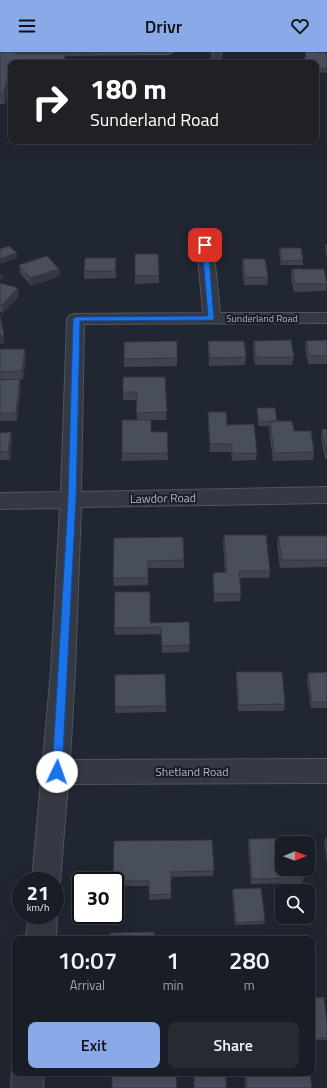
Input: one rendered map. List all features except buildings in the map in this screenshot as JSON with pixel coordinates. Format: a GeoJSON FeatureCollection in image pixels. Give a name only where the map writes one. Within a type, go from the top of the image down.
{"type":"FeatureCollection","features":[{"type":"Feature","properties":{"kind":"street"},"geometry":{"type":"LineString","coordinates":[[205,245],[212,318]]}},
{"type":"Feature","properties":{"kind":"street","name":"Sunderland Road"},"geometry":{"type":"LineString","coordinates":[[72,500],[76,319],[327,318]]}},
{"type":"Feature","properties":{"kind":"street","name":"Lawdor Road"},"geometry":{"type":"LineString","coordinates":[[0,501],[327,495]]}},
{"type":"Feature","properties":{"kind":"street"},"geometry":{"type":"LineString","coordinates":[[47,872],[57,772],[72,500]]}},
{"type":"Feature","properties":{"kind":"street","name":"Shetland Road"},"geometry":{"type":"LineString","coordinates":[[57,772],[327,771]]}},
{"type":"Feature","properties":{"kind":"street"},"geometry":{"type":"LineString","coordinates":[[41,936],[42,924]]}},
{"type":"Feature","properties":{"kind":"street"},"geometry":{"type":"LineString","coordinates":[[27,1088],[28,1076]]}},
{"type":"Feature","properties":{"kind":"lane"},"geometry":{"type":"LineString","coordinates":[[0,53],[91,52],[168,54]]}},
{"type":"Feature","properties":{"kind":"route"},"geometry":{"type":"LineString","coordinates":[[57,772],[72,500],[76,319],[212,318],[205,245]]}}]}
